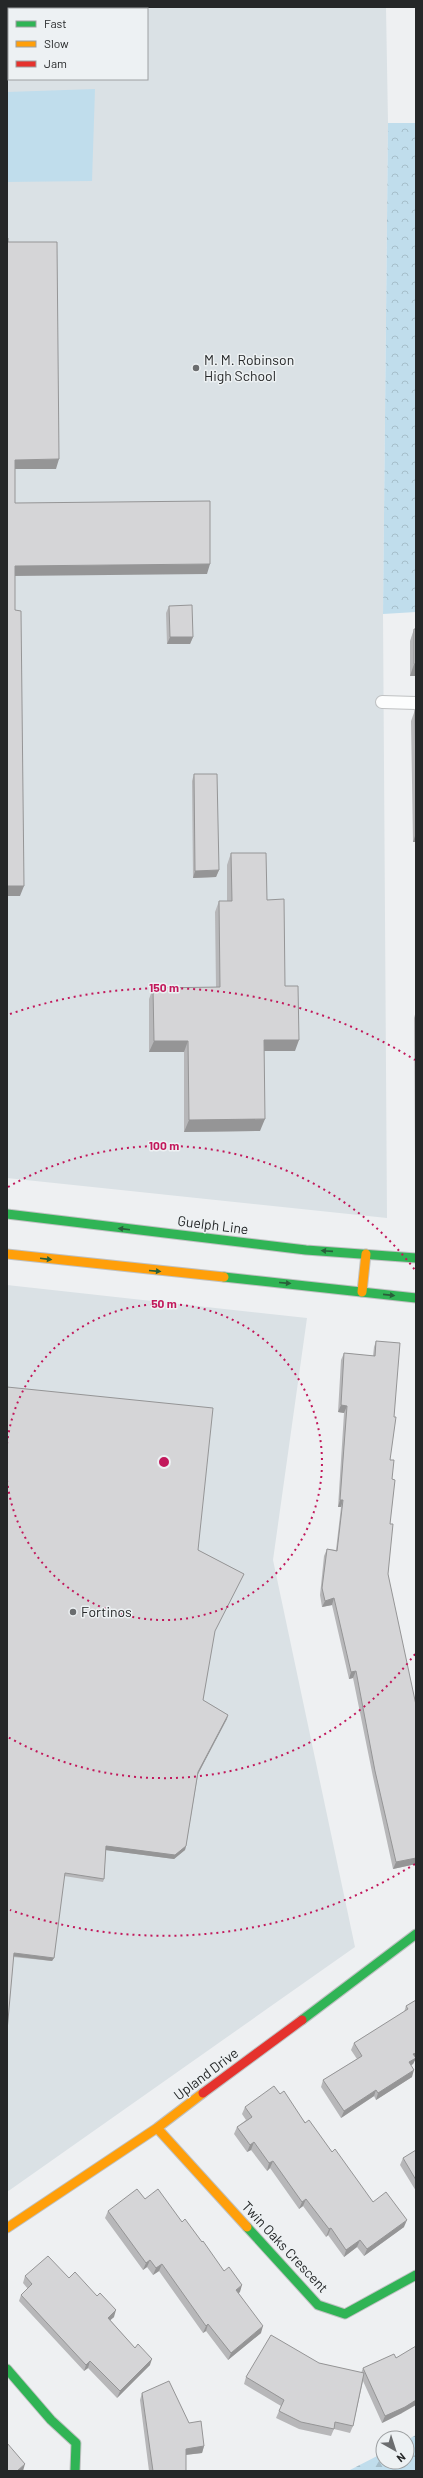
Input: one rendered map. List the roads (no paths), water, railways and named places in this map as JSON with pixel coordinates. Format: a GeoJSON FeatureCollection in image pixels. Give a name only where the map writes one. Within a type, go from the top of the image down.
{"type":"FeatureCollection","features":[{"type":"Feature","properties":{"kind":"street","name":"Guelph Line"},"geometry":{"type":"LineString","coordinates":[[7,1214],[298,1249],[416,1258]]}},
{"type":"Feature","properties":{"kind":"street"},"geometry":{"type":"LineString","coordinates":[[7,1254],[416,1298]]}},
{"type":"Feature","properties":{"kind":"street"},"geometry":{"type":"LineString","coordinates":[[362,1292],[366,1254]]}},
{"type":"Feature","properties":{"kind":"street","name":"Upland Drive"},"geometry":{"type":"LineString","coordinates":[[7,2228],[157,2128],[416,1934]]}},
{"type":"Feature","properties":{"kind":"street","name":"Twin Oaks Crescent"},"geometry":{"type":"LineString","coordinates":[[157,2128],[318,2305],[345,2314],[416,2275]]}},
{"type":"Feature","properties":{"kind":"street"},"geometry":{"type":"LineString","coordinates":[[7,2369],[51,2420],[76,2443],[75,2471]]}},
{"type":"Feature","properties":{"kind":"lane"},"geometry":{"type":"LineString","coordinates":[[382,702],[416,703]]}},
{"type":"Feature","properties":{"kind":"place","name":"M. M. Robinson High School"},"geometry":{"type":"Point","coordinates":[196,368]}},
{"type":"Feature","properties":{"kind":"place","name":"Fortinos"},"geometry":{"type":"Point","coordinates":[73,1612]}}]}
